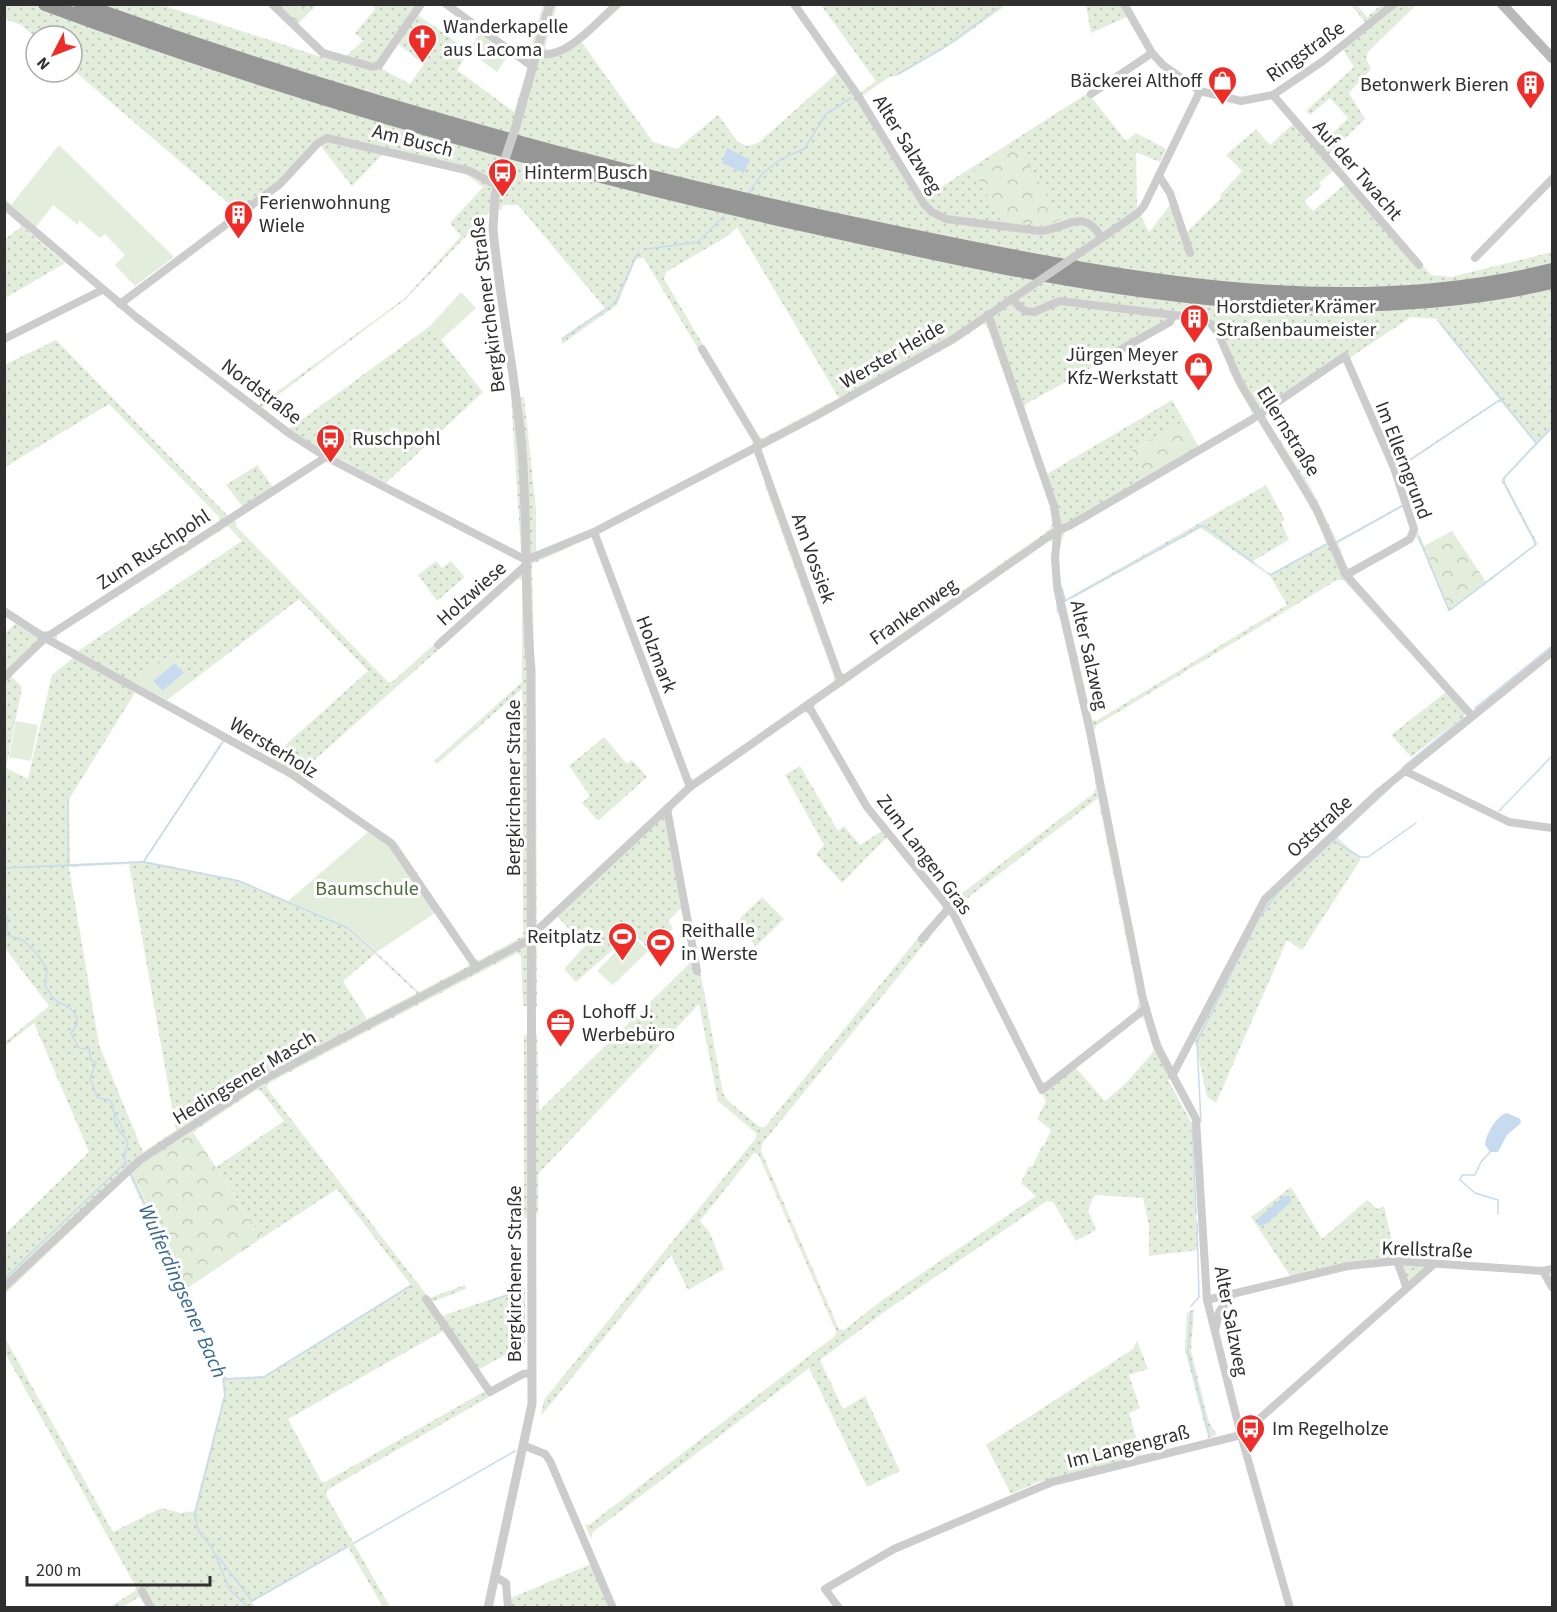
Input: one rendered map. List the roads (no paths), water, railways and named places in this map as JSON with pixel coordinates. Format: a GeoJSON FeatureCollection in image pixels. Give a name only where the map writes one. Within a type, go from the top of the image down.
{"type":"FeatureCollection","features":[{"type":"Feature","properties":{"kind":"highway"},"geometry":{"type":"LineString","coordinates":[[45,4],[249,74],[402,121],[549,162],[728,201]]}},
{"type":"Feature","properties":{"kind":"highway"},"geometry":{"type":"LineString","coordinates":[[80,4],[240,59],[429,117],[728,201],[925,251],[1079,280],[1147,290],[1263,302],[1354,305],[1410,303],[1471,297],[1552,282]]}},
{"type":"Feature","properties":{"kind":"highway"},"geometry":{"type":"LineString","coordinates":[[751,207],[1048,263],[1234,289],[1399,292],[1503,280],[1552,270]]}},
{"type":"Feature","properties":{"kind":"main road"},"geometry":{"type":"LineString","coordinates":[[1502,4],[1552,58]]}},
{"type":"Feature","properties":{"kind":"street"},"geometry":{"type":"LineString","coordinates":[[272,4],[323,53],[368,66],[379,65],[421,4]]}},
{"type":"Feature","properties":{"kind":"street"},"geometry":{"type":"LineString","coordinates":[[446,4],[533,67]]}},
{"type":"Feature","properties":{"kind":"street","name":"Bergkirchener Straße"},"geometry":{"type":"LineString","coordinates":[[488,1608],[525,1446],[532,1404],[531,670],[526,616],[526,563],[518,404],[493,230],[494,206],[503,165],[550,4]]}},
{"type":"Feature","properties":{"kind":"street"},"geometry":{"type":"LineString","coordinates":[[537,53],[549,56],[562,52],[617,4]]}},
{"type":"Feature","properties":{"kind":"street","name":"Ringstraße"},"geometry":{"type":"LineString","coordinates":[[1124,4],[1152,53],[1163,65],[1200,90],[1241,101],[1273,95],[1323,61],[1394,4]]}},
{"type":"Feature","properties":{"kind":"street","name":"Alter Salzweg"},"geometry":{"type":"LineString","coordinates":[[796,5],[859,97],[924,204],[932,212],[946,219],[1040,231],[1050,231],[1073,221],[1086,222],[1097,230],[1101,237]]}},
{"type":"Feature","properties":{"kind":"street"},"geometry":{"type":"LineString","coordinates":[[1091,94],[1152,53]]}},
{"type":"Feature","properties":{"kind":"street","name":"Werster Heide"},"geometry":{"type":"LineString","coordinates":[[526,563],[594,532],[814,417],[923,356],[1011,300],[1138,213],[1159,176],[1200,90]]}},
{"type":"Feature","properties":{"kind":"street","name":"Auf der Twacht"},"geometry":{"type":"LineString","coordinates":[[1273,95],[1419,264]]}},
{"type":"Feature","properties":{"kind":"street","name":"Am Busch"},"geometry":{"type":"LineString","coordinates":[[120,304],[280,184],[318,143],[327,138],[336,138],[470,171],[498,186]]}},
{"type":"Feature","properties":{"kind":"street"},"geometry":{"type":"LineString","coordinates":[[1159,176],[1170,193],[1190,253]]}},
{"type":"Feature","properties":{"kind":"street"},"geometry":{"type":"LineString","coordinates":[[1475,258],[1552,179]]}},
{"type":"Feature","properties":{"kind":"street","name":"Nordstraße"},"geometry":{"type":"LineString","coordinates":[[4,205],[102,290],[290,434],[326,457],[526,563]]}},
{"type":"Feature","properties":{"kind":"street"},"geometry":{"type":"LineString","coordinates":[[4,339],[102,290]]}},
{"type":"Feature","properties":{"kind":"street","name":"Ellernstraße"},"geometry":{"type":"LineString","coordinates":[[1011,300],[1025,311],[1034,312],[1060,301],[1198,318],[1215,328],[1230,363],[1258,415],[1306,489],[1346,575],[1472,716]]}},
{"type":"Feature","properties":{"kind":"street","name":"Alter Salzweg"},"geometry":{"type":"LineString","coordinates":[[988,314],[1054,506],[1058,530],[1055,557],[1057,586],[1089,727],[1107,827],[1146,1008],[1157,1046],[1196,1119],[1207,1300],[1241,1435],[1290,1608]]}},
{"type":"Feature","properties":{"kind":"street"},"geometry":{"type":"LineString","coordinates":[[1109,356],[1170,322],[1173,316]]}},
{"type":"Feature","properties":{"kind":"street","name":"Am Vossiek"},"geometry":{"type":"LineString","coordinates":[[702,349],[757,445],[841,682]]}},
{"type":"Feature","properties":{"kind":"street","name":"Frankenweg"},"geometry":{"type":"LineString","coordinates":[[531,938],[690,787],[1058,530],[1069,526],[1258,415],[1346,356]]}},
{"type":"Feature","properties":{"kind":"street","name":"Im Ellerngrund"},"geometry":{"type":"LineString","coordinates":[[1346,356],[1394,468],[1414,529],[1410,539],[1346,575]]}},
{"type":"Feature","properties":{"kind":"street","name":"Zum Ruschpohl"},"geometry":{"type":"LineString","coordinates":[[4,678],[45,638],[326,457]]}},
{"type":"Feature","properties":{"kind":"street","name":"Holzmark"},"geometry":{"type":"LineString","coordinates":[[594,532],[690,787]]}},
{"type":"Feature","properties":{"kind":"street","name":"Holzwiese"},"geometry":{"type":"LineString","coordinates":[[438,645],[526,563]]}},
{"type":"Feature","properties":{"kind":"street","name":"Wersterholz"},"geometry":{"type":"LineString","coordinates":[[4,611],[45,638],[293,775],[392,843],[477,968]]}},
{"type":"Feature","properties":{"kind":"street","name":"Oststraße"},"geometry":{"type":"LineString","coordinates":[[1172,1076],[1254,916],[1276,887],[1405,771],[1552,652]]}},
{"type":"Feature","properties":{"kind":"street","name":"Zum Langen Gras"},"geometry":{"type":"LineString","coordinates":[[808,705],[867,807],[949,908],[1042,1090],[1146,1008]]}},
{"type":"Feature","properties":{"kind":"street"},"geometry":{"type":"LineString","coordinates":[[1405,771],[1509,822],[1552,828]]}},
{"type":"Feature","properties":{"kind":"street"},"geometry":{"type":"LineString","coordinates":[[667,809],[697,971]]}},
{"type":"Feature","properties":{"kind":"street"},"geometry":{"type":"LineString","coordinates":[[922,939],[949,908]]}},
{"type":"Feature","properties":{"kind":"street","name":"Hedingsener Masch"},"geometry":{"type":"LineString","coordinates":[[4,1287],[129,1168],[259,1082],[531,938]]}},
{"type":"Feature","properties":{"kind":"street"},"geometry":{"type":"LineString","coordinates":[[1397,1261],[1406,1286]]}},
{"type":"Feature","properties":{"kind":"street","name":"Krellstraße"},"geometry":{"type":"LineString","coordinates":[[1207,1300],[1348,1266],[1397,1261],[1543,1271],[1552,1269]]}},
{"type":"Feature","properties":{"kind":"street","name":"Im Langengraß"},"geometry":{"type":"LineString","coordinates":[[839,1608],[825,1589],[894,1549],[1023,1493],[1052,1482],[1241,1435],[1406,1286],[1433,1265]]}},
{"type":"Feature","properties":{"kind":"street"},"geometry":{"type":"LineString","coordinates":[[1543,1271],[1552,1287]]}},
{"type":"Feature","properties":{"kind":"street"},"geometry":{"type":"LineString","coordinates":[[1216,1331],[1219,1312],[1232,1294]]}},
{"type":"Feature","properties":{"kind":"street"},"geometry":{"type":"LineString","coordinates":[[426,1299],[490,1392],[523,1374],[532,1373]]}},
{"type":"Feature","properties":{"kind":"street"},"geometry":{"type":"LineString","coordinates":[[525,1446],[545,1454],[550,1461],[613,1608]]}},
{"type":"Feature","properties":{"kind":"street"},"geometry":{"type":"LineString","coordinates":[[496,1577],[506,1583],[508,1608]]}},
{"type":"Feature","properties":{"kind":"street"},"geometry":{"type":"LineString","coordinates":[[142,1591],[151,1608]]}},
{"type":"Feature","properties":{"kind":"water"},"geometry":{"type":"Polygon","coordinates":[[[727,148],[750,160],[744,173],[722,163],[727,148]]]}},
{"type":"Feature","properties":{"kind":"water"},"geometry":{"type":"Polygon","coordinates":[[[175,663],[184,673],[162,691],[153,681],[175,663]]]}},
{"type":"Feature","properties":{"kind":"water"},"geometry":{"type":"Polygon","coordinates":[[[1507,1113],[1520,1119],[1521,1123],[1507,1135],[1498,1152],[1490,1152],[1485,1145],[1487,1136],[1495,1122],[1507,1113]]]}},
{"type":"Feature","properties":{"kind":"water"},"geometry":{"type":"Polygon","coordinates":[[[1285,1195],[1290,1196],[1291,1202],[1266,1224],[1259,1226],[1257,1219],[1285,1195]]]}},
{"type":"Feature","properties":{"kind":"waterway"},"geometry":{"type":"LineString","coordinates":[[898,74],[945,47],[998,8]]}},
{"type":"Feature","properties":{"kind":"waterway"},"geometry":{"type":"LineString","coordinates":[[748,194],[762,174],[781,159],[804,149],[826,114],[851,98]]}},
{"type":"Feature","properties":{"kind":"waterway"},"geometry":{"type":"LineString","coordinates":[[647,249],[698,242],[727,213]]}},
{"type":"Feature","properties":{"kind":"waterway"},"geometry":{"type":"LineString","coordinates":[[563,339],[615,303],[638,252]]}},
{"type":"Feature","properties":{"kind":"waterway"},"geometry":{"type":"LineString","coordinates":[[1440,323],[1537,444]]}},
{"type":"Feature","properties":{"kind":"waterway"},"geometry":{"type":"LineString","coordinates":[[1398,468],[1500,400]]}},
{"type":"Feature","properties":{"kind":"waterway"},"geometry":{"type":"LineString","coordinates":[[1419,537],[1448,608],[1451,609],[1535,545],[1504,483],[1504,478],[1552,427]]}},
{"type":"Feature","properties":{"kind":"waterway"},"geometry":{"type":"LineString","coordinates":[[1337,542],[1402,506]]}},
{"type":"Feature","properties":{"kind":"waterway"},"geometry":{"type":"LineString","coordinates":[[1062,588],[1065,601],[1201,526],[1206,527],[1254,563]]}},
{"type":"Feature","properties":{"kind":"waterway"},"geometry":{"type":"LineString","coordinates":[[1270,575],[1327,544]]}},
{"type":"Feature","properties":{"kind":"waterway"},"geometry":{"type":"LineString","coordinates":[[1052,562],[1058,613]]}},
{"type":"Feature","properties":{"kind":"waterway"},"geometry":{"type":"LineString","coordinates":[[1475,708],[1552,646]]}},
{"type":"Feature","properties":{"kind":"waterway"},"geometry":{"type":"LineString","coordinates":[[1403,767],[1464,717]]}},
{"type":"Feature","properties":{"kind":"waterway"},"geometry":{"type":"LineString","coordinates":[[144,861],[223,742]]}},
{"type":"Feature","properties":{"kind":"waterway"},"geometry":{"type":"LineString","coordinates":[[1499,811],[1552,756]]}},
{"type":"Feature","properties":{"kind":"waterway"},"geometry":{"type":"LineString","coordinates":[[1260,917],[1278,892],[1391,787]]}},
{"type":"Feature","properties":{"kind":"waterway"},"geometry":{"type":"LineString","coordinates":[[68,799],[68,866]]}},
{"type":"Feature","properties":{"kind":"waterway"},"geometry":{"type":"LineString","coordinates":[[1334,841],[1360,857],[1368,857],[1416,823]]}},
{"type":"Feature","properties":{"kind":"waterway"},"geometry":{"type":"LineString","coordinates":[[4,868],[143,862],[239,881],[348,928],[374,951]]}},
{"type":"Feature","properties":{"kind":"waterway","name":"Wulferdingsener Bach"},"geometry":{"type":"LineString","coordinates":[[4,913],[8,917],[6,934],[24,941],[37,954],[47,969],[45,986],[56,1001],[72,1010],[76,1015],[77,1024],[71,1033],[79,1048],[89,1049],[91,1060],[96,1063],[90,1078],[98,1098],[110,1100],[115,1125],[128,1142],[124,1157],[127,1167]]}},
{"type":"Feature","properties":{"kind":"waterway"},"geometry":{"type":"LineString","coordinates":[[1201,1122],[1197,1042],[1257,922]]}},
{"type":"Feature","properties":{"kind":"waterway","name":"Wulferdingsener Bach"},"geometry":{"type":"LineString","coordinates":[[114,1112],[125,1133]]}},
{"type":"Feature","properties":{"kind":"waterway"},"geometry":{"type":"LineString","coordinates":[[1192,1123],[1196,1214]]}},
{"type":"Feature","properties":{"kind":"waterway"},"geometry":{"type":"LineString","coordinates":[[1490,1152],[1481,1162],[1475,1175],[1462,1175],[1460,1180],[1475,1193],[1498,1200],[1498,1214]]}},
{"type":"Feature","properties":{"kind":"waterway"},"geometry":{"type":"LineString","coordinates":[[4,1279],[125,1163]]}},
{"type":"Feature","properties":{"kind":"waterway","name":"Wulferdingsener Bach"},"geometry":{"type":"LineString","coordinates":[[131,1174],[223,1374],[225,1395],[195,1514],[198,1530],[212,1548],[230,1590],[249,1608]]}},
{"type":"Feature","properties":{"kind":"waterway"},"geometry":{"type":"LineString","coordinates":[[1191,1306],[1199,1297],[1197,1223]]}},
{"type":"Feature","properties":{"kind":"waterway"},"geometry":{"type":"LineString","coordinates":[[224,1379],[264,1377],[410,1286]]}},
{"type":"Feature","properties":{"kind":"waterway"},"geometry":{"type":"LineString","coordinates":[[488,1302],[524,1289]]}},
{"type":"Feature","properties":{"kind":"waterway"},"geometry":{"type":"LineString","coordinates":[[1191,1313],[1188,1352],[1209,1434]]}},
{"type":"Feature","properties":{"kind":"waterway"},"geometry":{"type":"LineString","coordinates":[[354,1543],[515,1451]]}},
{"type":"Feature","properties":{"kind":"waterway"},"geometry":{"type":"LineString","coordinates":[[217,1555],[252,1601],[347,1547]]}},
{"type":"Feature","properties":{"kind":"place","name":"Wanderkapelle aus Lacoma"},"geometry":{"type":"Point","coordinates":[422,64]}},
{"type":"Feature","properties":{"kind":"place","name":"Bäckerei Althoff"},"geometry":{"type":"Point","coordinates":[1223,106]}},
{"type":"Feature","properties":{"kind":"place","name":"Betonwerk Bieren"},"geometry":{"type":"Point","coordinates":[1530,110]}},
{"type":"Feature","properties":{"kind":"place","name":"Hinterm Busch"},"geometry":{"type":"Point","coordinates":[503,198]}},
{"type":"Feature","properties":{"kind":"place","name":"Ferienwohnung Wiele"},"geometry":{"type":"Point","coordinates":[238,240]}},
{"type":"Feature","properties":{"kind":"place","name":"Horstdieter Krämer Straßenbaumeister"},"geometry":{"type":"Point","coordinates":[1195,344]}},
{"type":"Feature","properties":{"kind":"place","name":"Jürgen Meyer Kfz-Werkstatt"},"geometry":{"type":"Point","coordinates":[1199,392]}},
{"type":"Feature","properties":{"kind":"place","name":"Ruschpohl"},"geometry":{"type":"Point","coordinates":[331,464]}},
{"type":"Feature","properties":{"kind":"place","name":"Reitplatz"},"geometry":{"type":"Point","coordinates":[622,962]}},
{"type":"Feature","properties":{"kind":"place","name":"Reithalle in Werste"},"geometry":{"type":"Point","coordinates":[660,968]}},
{"type":"Feature","properties":{"kind":"place","name":"Lohoff J. Werbebüro"},"geometry":{"type":"Point","coordinates":[561,1048]}},
{"type":"Feature","properties":{"kind":"place","name":"Im Regelholze"},"geometry":{"type":"Point","coordinates":[1251,1454]}},
{"type":"Feature","properties":{"kind":"park label","name":"Baumschule"},"geometry":{"type":"Point","coordinates":[367,888]}}]}
